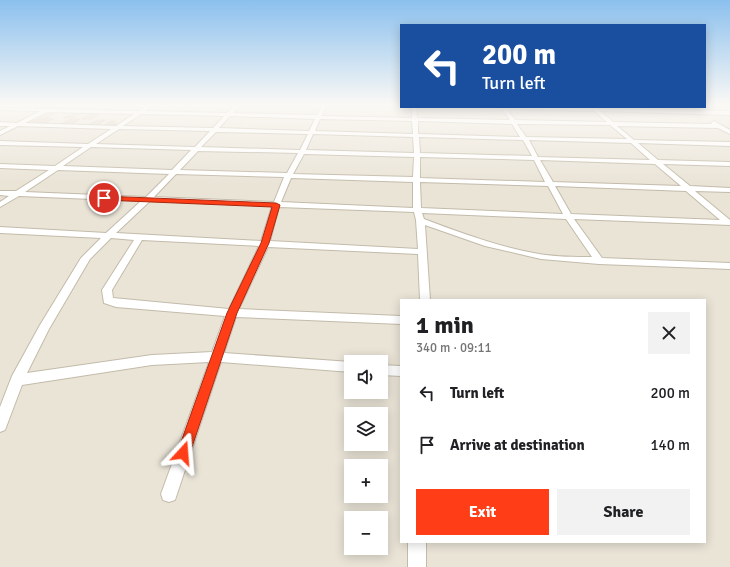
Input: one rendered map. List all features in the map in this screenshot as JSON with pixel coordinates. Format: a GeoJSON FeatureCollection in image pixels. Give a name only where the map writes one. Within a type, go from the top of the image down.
{"type":"FeatureCollection","features":[{"type":"Feature","properties":{"kind":"street"},"geometry":{"type":"LineString","coordinates":[[0,205],[112,131]]}},
{"type":"Feature","properties":{"kind":"street"},"geometry":{"type":"LineString","coordinates":[[0,425],[17,380],[44,328],[75,275],[94,249],[147,200],[211,131]]}},
{"type":"Feature","properties":{"kind":"street"},"geometry":{"type":"LineString","coordinates":[[260,131],[730,144]]}},
{"type":"Feature","properties":{"kind":"street"},"geometry":{"type":"LineString","coordinates":[[415,131],[417,156],[417,210],[420,220],[423,252],[425,299]]}},
{"type":"Feature","properties":{"kind":"street"},"geometry":{"type":"LineString","coordinates":[[520,131],[568,216],[599,261]]}},
{"type":"Feature","properties":{"kind":"street"},"geometry":{"type":"LineString","coordinates":[[620,131],[729,223]]}},
{"type":"Feature","properties":{"kind":"street"},"geometry":{"type":"LineString","coordinates":[[169,494],[232,313],[265,243],[276,205],[289,175],[311,133]]}},
{"type":"Feature","properties":{"kind":"street"},"geometry":{"type":"LineString","coordinates":[[0,143],[537,160],[730,164]]}},
{"type":"Feature","properties":{"kind":"street"},"geometry":{"type":"LineString","coordinates":[[0,166],[289,175],[416,181],[730,190]]}},
{"type":"Feature","properties":{"kind":"street"},"geometry":{"type":"LineString","coordinates":[[0,193],[729,223]]}},
{"type":"Feature","properties":{"kind":"street"},"geometry":{"type":"LineString","coordinates":[[420,220],[519,254],[559,259],[730,266]]}},
{"type":"Feature","properties":{"kind":"street"},"geometry":{"type":"LineString","coordinates":[[0,230],[423,252]]}},
{"type":"Feature","properties":{"kind":"street"},"geometry":{"type":"LineString","coordinates":[[139,238],[107,290],[108,300],[121,304],[232,313],[400,320]]}},
{"type":"Feature","properties":{"kind":"street"},"geometry":{"type":"LineString","coordinates":[[17,380],[152,360],[217,357],[344,366]]}},
{"type":"Feature","properties":{"kind":"street"},"geometry":{"type":"LineString","coordinates":[[388,370],[400,371]]}},
{"type":"Feature","properties":{"kind":"street"},"geometry":{"type":"LineString","coordinates":[[417,543],[417,567]]}},
{"type":"Feature","properties":{"kind":"shaded area"},"geometry":{"type":"Polygon","coordinates":[[[0,131],[730,131],[730,567],[0,567],[0,131]]]}},
{"type":"Feature","properties":{"kind":"route"},"geometry":{"type":"LineString","coordinates":[[104,198],[276,205],[265,243],[232,313],[183,453]]}}]}
